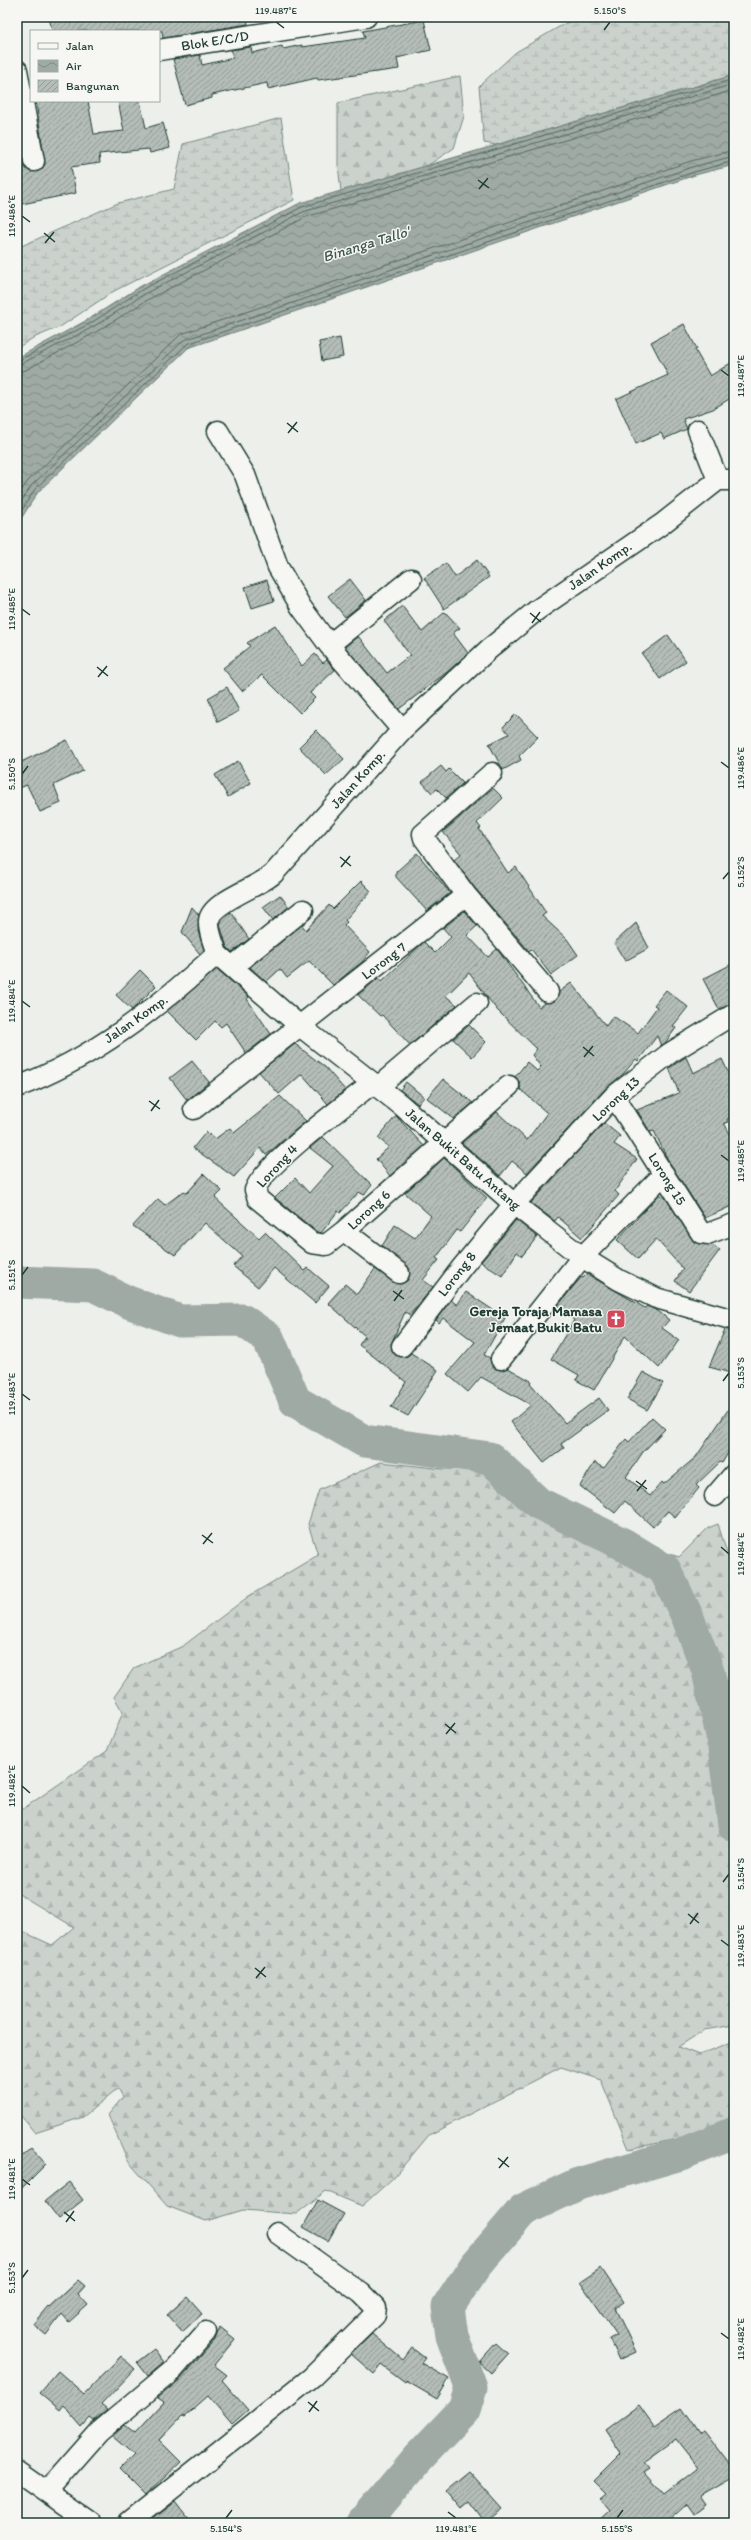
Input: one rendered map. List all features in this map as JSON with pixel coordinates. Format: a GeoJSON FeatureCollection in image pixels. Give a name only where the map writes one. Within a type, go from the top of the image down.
{"type":"FeatureCollection","features":[{"type":"Feature","properties":{"kind":"street","name":"Blok E/C/D"},"geometry":{"type":"LineString","coordinates":[[160,50],[366,17]]}},
{"type":"Feature","properties":{"kind":"street"},"geometry":{"type":"LineString","coordinates":[[30,70],[17,71],[34,162]]}},
{"type":"Feature","properties":{"kind":"street"},"geometry":{"type":"LineString","coordinates":[[698,430],[726,480]]}},
{"type":"Feature","properties":{"kind":"street"},"geometry":{"type":"LineString","coordinates":[[218,431],[250,485],[282,575],[301,607],[329,645],[402,730]]}},
{"type":"Feature","properties":{"kind":"street","name":"Jalan Komp."},"geometry":{"type":"LineString","coordinates":[[17,1087],[66,1066],[99,1046],[170,995],[225,960],[209,928],[211,913],[221,904],[256,886],[273,874],[402,730],[488,650],[537,610],[726,480]]}},
{"type":"Feature","properties":{"kind":"street"},"geometry":{"type":"LineString","coordinates":[[329,645],[411,579]]}},
{"type":"Feature","properties":{"kind":"street"},"geometry":{"type":"LineString","coordinates":[[492,773],[424,834],[424,838],[466,895],[548,992]]}},
{"type":"Feature","properties":{"kind":"street","name":"Lorong 7"},"geometry":{"type":"LineString","coordinates":[[194,1109],[466,895]]}},
{"type":"Feature","properties":{"kind":"street"},"geometry":{"type":"LineString","coordinates":[[225,960],[303,910]]}},
{"type":"Feature","properties":{"kind":"street","name":"Jalan Bukit Batu Antang"},"geometry":{"type":"LineString","coordinates":[[225,960],[300,1026],[375,1085],[514,1204],[582,1258],[619,1280],[656,1298],[734,1320]]}},
{"type":"Feature","properties":{"kind":"street","name":"Lorong 4"},"geometry":{"type":"LineString","coordinates":[[344,1231],[326,1245],[312,1243],[258,1199],[255,1190],[260,1180],[309,1133],[375,1085],[477,1003]]}},
{"type":"Feature","properties":{"kind":"street","name":"Lorong 13"},"geometry":{"type":"LineString","coordinates":[[514,1204],[614,1096],[670,1053],[734,1014]]}},
{"type":"Feature","properties":{"kind":"street","name":"Lorong 6"},"geometry":{"type":"LineString","coordinates":[[399,1273],[344,1231],[509,1086]]}},
{"type":"Feature","properties":{"kind":"street","name":"Lorong 15"},"geometry":{"type":"LineString","coordinates":[[614,1096],[703,1234],[734,1224]]}},
{"type":"Feature","properties":{"kind":"street"},"geometry":{"type":"LineString","coordinates":[[501,1359],[582,1258],[664,1174]]}},
{"type":"Feature","properties":{"kind":"street","name":"Lorong 8"},"geometry":{"type":"LineString","coordinates":[[402,1346],[462,1267],[514,1204]]}},
{"type":"Feature","properties":{"kind":"street"},"geometry":{"type":"LineString","coordinates":[[715,1496],[734,1474]]}},
{"type":"Feature","properties":{"kind":"street"},"geometry":{"type":"LineString","coordinates":[[129,2523],[312,2377],[375,2315],[376,2308],[361,2293],[278,2233]]}},
{"type":"Feature","properties":{"kind":"street"},"geometry":{"type":"LineString","coordinates":[[47,2491],[99,2432],[173,2370],[206,2332]]}},
{"type":"Feature","properties":{"kind":"street"},"geometry":{"type":"LineString","coordinates":[[17,2471],[91,2523]]}},
{"type":"Feature","properties":{"kind":"green space"},"geometry":{"type":"Polygon","coordinates":[[[581,17],[734,17],[734,75],[496,145],[484,143],[479,86],[516,52],[564,24],[581,17]]]}},
{"type":"Feature","properties":{"kind":"green space"},"geometry":{"type":"Polygon","coordinates":[[[460,76],[464,116],[454,148],[427,166],[341,191],[338,165],[338,103],[460,76]]]}},
{"type":"Feature","properties":{"kind":"green space"},"geometry":{"type":"Polygon","coordinates":[[[281,118],[294,200],[114,291],[60,327],[33,338],[17,348],[17,248],[118,203],[174,189],[183,144],[281,118]]]}},
{"type":"Feature","properties":{"kind":"green space"},"geometry":{"type":"Polygon","coordinates":[[[381,1462],[443,1469],[489,1469],[538,1513],[679,1557],[708,1528],[718,1524],[734,1576],[734,2025],[704,2030],[678,2047],[699,2055],[734,2041],[734,2117],[706,2133],[629,2149],[601,2080],[561,2067],[429,2135],[393,2178],[362,2206],[326,2191],[296,2214],[243,2210],[206,2221],[167,2206],[128,2161],[108,2115],[123,2097],[118,2088],[83,2117],[35,2133],[17,2111],[17,1929],[52,1945],[74,1927],[17,1893],[17,1813],[107,1751],[123,1712],[114,1697],[134,1668],[183,1646],[249,1596],[318,1555],[308,1524],[319,1490],[381,1462]]]}},
{"type":"Feature","properties":{"kind":"water","name":"Binanga Tallo'"},"geometry":{"type":"Polygon","coordinates":[[[734,75],[734,165],[695,175],[188,348],[38,492],[17,525],[17,358],[89,319],[141,286],[300,203],[734,75]]]}},
{"type":"Feature","properties":{"kind":"building"},"geometry":{"type":"Polygon","coordinates":[[[49,17],[247,17],[248,24],[163,38],[162,31],[160,30],[52,30],[49,17]]]}},
{"type":"Feature","properties":{"kind":"building"},"geometry":{"type":"Polygon","coordinates":[[[424,20],[431,50],[397,58],[399,69],[318,80],[317,78],[268,89],[267,83],[212,95],[212,98],[185,105],[173,59],[200,55],[202,65],[233,58],[231,50],[251,47],[252,53],[282,46],[283,49],[302,45],[302,47],[365,38],[363,31],[424,20]]]}},
{"type":"Feature","properties":{"kind":"building"},"geometry":{"type":"Polygon","coordinates":[[[36,102],[88,102],[94,134],[124,131],[118,102],[140,102],[146,128],[163,123],[170,148],[150,153],[149,149],[99,154],[100,163],[71,167],[76,193],[17,205],[17,152],[21,152],[23,163],[30,172],[41,170],[45,164],[36,102]]]}},
{"type":"Feature","properties":{"kind":"building"},"geometry":{"type":"Polygon","coordinates":[[[684,324],[697,349],[695,350],[710,376],[734,361],[734,396],[713,409],[683,419],[687,429],[664,439],[661,433],[636,444],[616,399],[668,375],[651,342],[684,324]]]}},
{"type":"Feature","properties":{"kind":"building"},"geometry":{"type":"Polygon","coordinates":[[[340,338],[343,357],[322,361],[319,342],[340,338]]]}},
{"type":"Feature","properties":{"kind":"building"},"geometry":{"type":"Polygon","coordinates":[[[477,560],[489,577],[444,609],[424,578],[446,563],[455,577],[477,560]]]}},
{"type":"Feature","properties":{"kind":"building"},"geometry":{"type":"Polygon","coordinates":[[[350,579],[366,600],[345,617],[328,596],[350,579]]]}},
{"type":"Feature","properties":{"kind":"building"},"geometry":{"type":"Polygon","coordinates":[[[267,580],[274,601],[252,608],[245,587],[267,580]]]}},
{"type":"Feature","properties":{"kind":"building"},"geometry":{"type":"Polygon","coordinates":[[[402,606],[422,632],[445,612],[460,628],[453,633],[468,653],[446,673],[399,709],[345,647],[358,636],[387,673],[410,655],[384,621],[402,606]]]}},
{"type":"Feature","properties":{"kind":"building"},"geometry":{"type":"Polygon","coordinates":[[[275,625],[302,666],[315,654],[323,663],[327,660],[335,670],[310,693],[315,698],[300,713],[262,675],[242,691],[223,668],[250,646],[247,643],[275,625]]]}},
{"type":"Feature","properties":{"kind":"building"},"geometry":{"type":"Polygon","coordinates":[[[668,635],[686,661],[660,679],[642,654],[668,635]]]}},
{"type":"Feature","properties":{"kind":"building"},"geometry":{"type":"Polygon","coordinates":[[[227,687],[239,711],[218,722],[208,698],[227,687]]]}},
{"type":"Feature","properties":{"kind":"building"},"geometry":{"type":"Polygon","coordinates":[[[516,714],[538,737],[519,756],[521,760],[503,770],[489,744],[509,734],[503,727],[516,714]]]}},
{"type":"Feature","properties":{"kind":"building"},"geometry":{"type":"Polygon","coordinates":[[[316,730],[344,759],[326,775],[299,747],[316,730]]]}},
{"type":"Feature","properties":{"kind":"building"},"geometry":{"type":"Polygon","coordinates":[[[67,740],[83,771],[54,785],[61,803],[40,812],[27,785],[17,789],[17,764],[67,740]]]}},
{"type":"Feature","properties":{"kind":"building"},"geometry":{"type":"Polygon","coordinates":[[[238,761],[251,783],[228,797],[215,775],[238,761]]]}},
{"type":"Feature","properties":{"kind":"building"},"geometry":{"type":"Polygon","coordinates":[[[441,766],[446,772],[449,769],[463,783],[446,798],[437,789],[432,793],[422,782],[441,766]]]}},
{"type":"Feature","properties":{"kind":"building"},"geometry":{"type":"Polygon","coordinates":[[[493,788],[503,798],[477,823],[481,828],[479,829],[508,873],[516,867],[546,913],[542,916],[567,939],[578,955],[551,975],[531,949],[529,951],[475,888],[454,860],[461,854],[443,832],[493,788]]]}},
{"type":"Feature","properties":{"kind":"building"},"geometry":{"type":"Polygon","coordinates":[[[417,853],[450,893],[427,911],[396,877],[396,872],[417,853]]]}},
{"type":"Feature","properties":{"kind":"building"},"geometry":{"type":"Polygon","coordinates":[[[361,881],[371,891],[345,920],[347,922],[344,925],[370,952],[362,962],[333,985],[309,961],[287,978],[280,969],[266,982],[250,967],[302,925],[306,930],[329,905],[333,909],[361,881]]]}},
{"type":"Feature","properties":{"kind":"building"},"geometry":{"type":"Polygon","coordinates":[[[280,895],[289,907],[273,920],[263,907],[280,895]]]}},
{"type":"Feature","properties":{"kind":"building"},"geometry":{"type":"Polygon","coordinates":[[[192,907],[199,915],[198,931],[204,950],[200,954],[182,932],[192,907]]]}},
{"type":"Feature","properties":{"kind":"building"},"geometry":{"type":"Polygon","coordinates":[[[464,911],[477,926],[467,935],[488,957],[497,949],[539,1007],[544,1003],[555,1001],[559,992],[571,983],[606,1026],[613,1016],[638,1033],[657,1007],[654,1005],[666,990],[688,1007],[673,1026],[676,1028],[665,1043],[661,1046],[657,1036],[638,1061],[636,1059],[623,1074],[606,1088],[527,1173],[512,1161],[500,1176],[462,1143],[497,1112],[527,1140],[547,1113],[520,1089],[520,1083],[515,1077],[527,1062],[537,1071],[541,1067],[532,1055],[537,1049],[497,1010],[469,973],[446,996],[457,1005],[410,1045],[382,1015],[380,1016],[358,995],[378,978],[382,981],[424,942],[435,953],[451,937],[443,928],[464,911]]]}},
{"type":"Feature","properties":{"kind":"building"},"geometry":{"type":"Polygon","coordinates":[[[231,912],[249,939],[232,952],[227,947],[220,925],[222,920],[231,912]]]}},
{"type":"Feature","properties":{"kind":"building"},"geometry":{"type":"Polygon","coordinates":[[[636,923],[649,948],[625,961],[614,943],[636,923]]]}},
{"type":"Feature","properties":{"kind":"building"},"geometry":{"type":"Polygon","coordinates":[[[734,963],[734,1003],[719,1009],[703,979],[734,963]]]}},
{"type":"Feature","properties":{"kind":"building"},"geometry":{"type":"Polygon","coordinates":[[[217,969],[249,997],[247,999],[271,1034],[246,1053],[226,1023],[221,1027],[215,1021],[196,1040],[167,1011],[217,969]]]}},
{"type":"Feature","properties":{"kind":"building"},"geometry":{"type":"Polygon","coordinates":[[[140,970],[156,986],[132,1010],[116,995],[140,970]]]}},
{"type":"Feature","properties":{"kind":"building"},"geometry":{"type":"Polygon","coordinates":[[[469,1025],[486,1042],[472,1057],[453,1039],[469,1025]]]}},
{"type":"Feature","properties":{"kind":"building"},"geometry":{"type":"Polygon","coordinates":[[[295,1044],[325,1067],[345,1090],[328,1104],[302,1074],[279,1094],[259,1072],[295,1044]]]}},
{"type":"Feature","properties":{"kind":"building"},"geometry":{"type":"Polygon","coordinates":[[[686,1057],[693,1073],[722,1059],[734,1085],[734,1116],[727,1119],[728,1122],[724,1123],[734,1141],[734,1205],[705,1218],[669,1162],[654,1131],[650,1132],[637,1110],[679,1093],[669,1068],[686,1057]]]}},
{"type":"Feature","properties":{"kind":"building"},"geometry":{"type":"Polygon","coordinates":[[[192,1061],[209,1082],[187,1100],[170,1078],[192,1061]]]}},
{"type":"Feature","properties":{"kind":"building"},"geometry":{"type":"Polygon","coordinates":[[[443,1079],[473,1103],[454,1119],[427,1098],[443,1079]]]}},
{"type":"Feature","properties":{"kind":"building"},"geometry":{"type":"Polygon","coordinates":[[[406,1082],[424,1097],[418,1104],[400,1090],[406,1082]]]}},
{"type":"Feature","properties":{"kind":"building"},"geometry":{"type":"Polygon","coordinates":[[[280,1096],[306,1121],[266,1155],[260,1148],[234,1177],[193,1148],[206,1132],[215,1139],[230,1128],[234,1133],[280,1096]]]}},
{"type":"Feature","properties":{"kind":"building"},"geometry":{"type":"Polygon","coordinates":[[[396,1116],[424,1146],[390,1176],[376,1159],[389,1147],[378,1138],[396,1116]]]}},
{"type":"Feature","properties":{"kind":"building"},"geometry":{"type":"Polygon","coordinates":[[[604,1123],[620,1136],[614,1144],[637,1159],[615,1191],[619,1195],[582,1238],[558,1217],[555,1221],[531,1203],[604,1123]]]}},
{"type":"Feature","properties":{"kind":"building"},"geometry":{"type":"Polygon","coordinates":[[[323,1137],[372,1185],[364,1195],[359,1192],[340,1213],[338,1211],[321,1233],[317,1232],[275,1198],[295,1178],[309,1193],[333,1166],[310,1148],[323,1137]]]}},
{"type":"Feature","properties":{"kind":"building"},"geometry":{"type":"Polygon","coordinates":[[[444,1158],[487,1198],[460,1232],[457,1230],[436,1258],[439,1260],[423,1280],[433,1287],[410,1315],[405,1312],[391,1344],[395,1355],[406,1357],[411,1353],[438,1370],[408,1416],[391,1407],[406,1382],[359,1345],[365,1336],[328,1303],[345,1284],[357,1294],[375,1269],[397,1284],[408,1280],[409,1268],[382,1246],[395,1225],[415,1238],[431,1216],[405,1193],[444,1158]]]}},
{"type":"Feature","properties":{"kind":"building"},"geometry":{"type":"Polygon","coordinates":[[[204,1174],[222,1191],[215,1198],[259,1238],[265,1232],[305,1271],[308,1268],[329,1286],[315,1303],[274,1268],[258,1287],[233,1266],[242,1256],[205,1223],[175,1255],[133,1226],[158,1199],[165,1205],[184,1191],[187,1193],[204,1174]]]}},
{"type":"Feature","properties":{"kind":"building"},"geometry":{"type":"Polygon","coordinates":[[[660,1194],[667,1200],[694,1242],[712,1245],[720,1250],[689,1291],[675,1281],[683,1269],[656,1239],[638,1259],[617,1240],[660,1194]]]}},
{"type":"Feature","properties":{"kind":"building"},"geometry":{"type":"Polygon","coordinates":[[[516,1220],[537,1237],[522,1256],[517,1252],[502,1276],[481,1262],[516,1220]]]}},
{"type":"Feature","properties":{"kind":"building"},"geometry":{"type":"Polygon","coordinates":[[[587,1274],[645,1308],[647,1306],[658,1311],[669,1320],[662,1328],[679,1340],[659,1368],[625,1336],[594,1390],[576,1380],[579,1375],[551,1359],[574,1320],[557,1307],[581,1277],[583,1278],[587,1274]]]}},
{"type":"Feature","properties":{"kind":"building"},"geometry":{"type":"Polygon","coordinates":[[[466,1292],[505,1318],[484,1355],[490,1358],[494,1368],[500,1370],[508,1368],[531,1381],[530,1383],[565,1423],[599,1398],[608,1410],[561,1444],[564,1448],[544,1463],[511,1422],[531,1405],[481,1377],[468,1392],[447,1374],[475,1342],[443,1318],[439,1323],[436,1320],[451,1300],[457,1305],[466,1292]]]}},
{"type":"Feature","properties":{"kind":"building"},"geometry":{"type":"Polygon","coordinates":[[[725,1329],[734,1331],[734,1374],[709,1367],[725,1329]]]}},
{"type":"Feature","properties":{"kind":"building"},"geometry":{"type":"Polygon","coordinates":[[[643,1372],[663,1383],[647,1410],[627,1399],[643,1372]]]}},
{"type":"Feature","properties":{"kind":"building"},"geometry":{"type":"Polygon","coordinates":[[[734,1401],[734,1443],[722,1463],[720,1462],[696,1485],[699,1488],[675,1517],[668,1511],[653,1527],[625,1501],[615,1513],[580,1486],[595,1462],[604,1468],[626,1439],[629,1442],[652,1417],[665,1429],[643,1452],[626,1477],[650,1496],[662,1482],[664,1484],[696,1457],[734,1401]]]}},
{"type":"Feature","properties":{"kind":"building"},"geometry":{"type":"Polygon","coordinates":[[[31,2148],[46,2164],[17,2193],[17,2161],[31,2148]]]}},
{"type":"Feature","properties":{"kind":"building"},"geometry":{"type":"Polygon","coordinates":[[[69,2182],[83,2200],[59,2219],[45,2201],[69,2182]]]}},
{"type":"Feature","properties":{"kind":"building"},"geometry":{"type":"Polygon","coordinates":[[[318,2200],[344,2214],[328,2241],[303,2227],[318,2200]]]}},
{"type":"Feature","properties":{"kind":"building"},"geometry":{"type":"Polygon","coordinates":[[[601,2268],[624,2302],[615,2308],[636,2352],[619,2360],[609,2339],[617,2335],[580,2282],[601,2268]]]}},
{"type":"Feature","properties":{"kind":"building"},"geometry":{"type":"Polygon","coordinates":[[[78,2280],[85,2286],[78,2294],[88,2305],[69,2322],[62,2314],[46,2335],[33,2324],[48,2306],[49,2307],[78,2280]]]}},
{"type":"Feature","properties":{"kind":"building"},"geometry":{"type":"Polygon","coordinates":[[[187,2297],[202,2314],[182,2332],[167,2315],[187,2297]]]}},
{"type":"Feature","properties":{"kind":"building"},"geometry":{"type":"Polygon","coordinates":[[[220,2327],[235,2339],[214,2365],[227,2375],[222,2380],[248,2410],[232,2424],[208,2396],[184,2417],[182,2416],[159,2440],[181,2462],[146,2495],[120,2469],[134,2455],[112,2436],[125,2425],[135,2433],[164,2402],[158,2398],[182,2378],[215,2340],[220,2327]]]}},
{"type":"Feature","properties":{"kind":"building"},"geometry":{"type":"Polygon","coordinates":[[[372,2334],[403,2360],[412,2348],[425,2358],[421,2363],[449,2379],[437,2399],[406,2381],[405,2383],[381,2365],[374,2374],[351,2354],[372,2334]]]}},
{"type":"Feature","properties":{"kind":"building"},"geometry":{"type":"Polygon","coordinates":[[[496,2343],[508,2354],[491,2373],[479,2362],[496,2343]]]}},
{"type":"Feature","properties":{"kind":"building"},"geometry":{"type":"Polygon","coordinates":[[[154,2349],[164,2362],[148,2376],[137,2362],[154,2349]]]}},
{"type":"Feature","properties":{"kind":"building"},"geometry":{"type":"Polygon","coordinates":[[[121,2356],[135,2369],[101,2405],[107,2410],[94,2421],[90,2418],[82,2427],[63,2405],[59,2410],[39,2393],[58,2371],[84,2394],[121,2356]]]}},
{"type":"Feature","properties":{"kind":"building"},"geometry":{"type":"Polygon","coordinates":[[[639,2405],[654,2426],[682,2407],[700,2433],[704,2430],[734,2469],[734,2477],[701,2496],[707,2505],[695,2514],[687,2503],[665,2523],[596,2523],[610,2510],[600,2498],[606,2493],[594,2481],[621,2454],[605,2430],[639,2405]],[[676,2439],[644,2462],[649,2468],[643,2472],[663,2494],[698,2467],[676,2439]]]}},
{"type":"Feature","properties":{"kind":"building"},"geometry":{"type":"Polygon","coordinates":[[[469,2471],[502,2508],[485,2522],[470,2502],[462,2509],[446,2490],[469,2471]]]}},
{"type":"Feature","properties":{"kind":"building"},"geometry":{"type":"Polygon","coordinates":[[[175,2501],[192,2523],[147,2523],[175,2501]]]}},
{"type":"Feature","properties":{"kind":"waterway"},"geometry":{"type":"LineString","coordinates":[[17,1282],[93,1285],[128,1302],[180,1321],[242,1320],[268,1338],[295,1401],[364,1441],[490,1458],[538,1503],[623,1544],[665,1570],[688,1618],[708,1671],[723,1740],[734,1825]]}},
{"type":"Feature","properties":{"kind":"waterway"},"geometry":{"type":"LineString","coordinates":[[363,2523],[418,2458],[464,2410],[471,2387],[452,2336],[448,2307],[475,2266],[523,2210],[578,2184],[681,2154],[734,2133]]}},
{"type":"Feature","properties":{"kind":"place","name":"Gereja Toraja Mamasa Jemaat Bukit Batu"},"geometry":{"type":"Point","coordinates":[616,1319]}}]}
